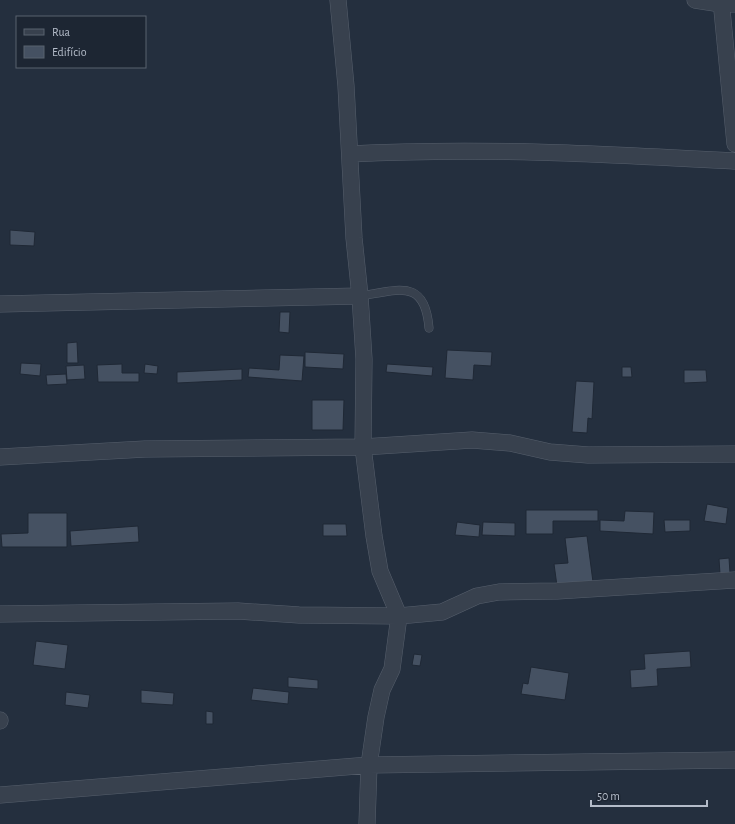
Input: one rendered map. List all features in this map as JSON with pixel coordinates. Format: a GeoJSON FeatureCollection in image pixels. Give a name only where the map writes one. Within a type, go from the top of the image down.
{"type":"FeatureCollection","features":[{"type":"Feature","properties":{"kind":"street"},"geometry":{"type":"LineString","coordinates":[[338,0],[350,154],[354,238],[360,296],[364,359],[363,447],[380,571],[399,616],[392,669],[382,690],[369,765],[367,824]]}},
{"type":"Feature","properties":{"kind":"street"},"geometry":{"type":"LineString","coordinates":[[695,0],[725,3],[735,144]]}},
{"type":"Feature","properties":{"kind":"street"},"geometry":{"type":"LineString","coordinates":[[350,154],[418,151],[513,150],[735,161]]}},
{"type":"Feature","properties":{"kind":"street"},"geometry":{"type":"LineString","coordinates":[[0,304],[360,296]]}},
{"type":"Feature","properties":{"kind":"street"},"geometry":{"type":"LineString","coordinates":[[0,457],[144,449],[363,447],[472,440],[510,443],[550,452],[588,455],[735,454]]}},
{"type":"Feature","properties":{"kind":"street"},"geometry":{"type":"LineString","coordinates":[[0,614],[238,611],[299,615],[399,616],[442,612],[476,596],[499,592],[557,591],[735,580]]}},
{"type":"Feature","properties":{"kind":"street"},"geometry":{"type":"LineString","coordinates":[[0,795],[369,765],[735,760]]}},
{"type":"Feature","properties":{"kind":"lane"},"geometry":{"type":"LineString","coordinates":[[360,296],[392,291],[413,292],[422,298],[428,310],[430,328]]}},
{"type":"Feature","properties":{"kind":"building"},"geometry":{"type":"Polygon","coordinates":[[[10,230],[35,232],[34,246],[10,245],[10,230]]]}},
{"type":"Feature","properties":{"kind":"building"},"geometry":{"type":"Polygon","coordinates":[[[280,312],[290,312],[289,333],[279,332],[280,312]]]}},
{"type":"Feature","properties":{"kind":"building"},"geometry":{"type":"Polygon","coordinates":[[[77,342],[78,363],[67,363],[67,343],[77,342]]]}},
{"type":"Feature","properties":{"kind":"building"},"geometry":{"type":"Polygon","coordinates":[[[447,350],[492,352],[491,366],[474,365],[473,380],[445,378],[447,350]]]}},
{"type":"Feature","properties":{"kind":"building"},"geometry":{"type":"Polygon","coordinates":[[[305,352],[344,354],[343,369],[305,367],[305,352]]]}},
{"type":"Feature","properties":{"kind":"building"},"geometry":{"type":"Polygon","coordinates":[[[280,355],[304,356],[302,381],[248,377],[249,368],[279,370],[280,355]]]}},
{"type":"Feature","properties":{"kind":"building"},"geometry":{"type":"Polygon","coordinates":[[[21,363],[41,364],[40,376],[20,374],[21,363]]]}},
{"type":"Feature","properties":{"kind":"building"},"geometry":{"type":"Polygon","coordinates":[[[122,364],[122,373],[139,373],[139,382],[98,382],[97,365],[122,364]]]}},
{"type":"Feature","properties":{"kind":"building"},"geometry":{"type":"Polygon","coordinates":[[[145,364],[158,366],[157,374],[144,373],[145,364]]]}},
{"type":"Feature","properties":{"kind":"building"},"geometry":{"type":"Polygon","coordinates":[[[387,364],[433,367],[432,376],[386,372],[387,364]]]}},
{"type":"Feature","properties":{"kind":"building"},"geometry":{"type":"Polygon","coordinates":[[[84,365],[85,379],[67,380],[66,366],[84,365]]]}},
{"type":"Feature","properties":{"kind":"building"},"geometry":{"type":"Polygon","coordinates":[[[622,367],[631,367],[632,377],[622,377],[622,367]]]}},
{"type":"Feature","properties":{"kind":"building"},"geometry":{"type":"Polygon","coordinates":[[[242,369],[242,380],[177,383],[177,372],[242,369]]]}},
{"type":"Feature","properties":{"kind":"building"},"geometry":{"type":"Polygon","coordinates":[[[684,370],[706,370],[707,382],[684,383],[684,370]]]}},
{"type":"Feature","properties":{"kind":"building"},"geometry":{"type":"Polygon","coordinates":[[[66,374],[67,384],[47,385],[46,375],[66,374]]]}},
{"type":"Feature","properties":{"kind":"building"},"geometry":{"type":"Polygon","coordinates":[[[576,381],[594,382],[592,419],[588,418],[587,433],[572,432],[576,381]]]}},
{"type":"Feature","properties":{"kind":"building"},"geometry":{"type":"Polygon","coordinates":[[[312,400],[344,400],[343,430],[312,430],[312,400]]]}},
{"type":"Feature","properties":{"kind":"building"},"geometry":{"type":"Polygon","coordinates":[[[707,504],[728,508],[726,524],[704,521],[707,504]]]}},
{"type":"Feature","properties":{"kind":"building"},"geometry":{"type":"Polygon","coordinates":[[[526,510],[598,510],[598,521],[553,521],[553,534],[526,534],[526,510]]]}},
{"type":"Feature","properties":{"kind":"building"},"geometry":{"type":"Polygon","coordinates":[[[625,511],[654,512],[653,534],[600,531],[600,520],[624,521],[625,511]]]}},
{"type":"Feature","properties":{"kind":"building"},"geometry":{"type":"Polygon","coordinates":[[[28,513],[67,513],[67,547],[2,547],[1,534],[28,533],[28,513]]]}},
{"type":"Feature","properties":{"kind":"building"},"geometry":{"type":"Polygon","coordinates":[[[664,520],[690,520],[690,531],[665,532],[664,520]]]}},
{"type":"Feature","properties":{"kind":"building"},"geometry":{"type":"Polygon","coordinates":[[[457,522],[480,525],[479,537],[455,535],[457,522]]]}},
{"type":"Feature","properties":{"kind":"building"},"geometry":{"type":"Polygon","coordinates":[[[483,522],[515,523],[515,536],[482,535],[483,522]]]}},
{"type":"Feature","properties":{"kind":"building"},"geometry":{"type":"Polygon","coordinates":[[[323,524],[346,524],[347,536],[323,536],[323,524]]]}},
{"type":"Feature","properties":{"kind":"building"},"geometry":{"type":"Polygon","coordinates":[[[138,526],[139,542],[71,546],[70,531],[138,526]]]}},
{"type":"Feature","properties":{"kind":"building"},"geometry":{"type":"Polygon","coordinates":[[[587,536],[593,582],[557,586],[554,564],[568,563],[565,538],[587,536]]]}},
{"type":"Feature","properties":{"kind":"building"},"geometry":{"type":"Polygon","coordinates":[[[729,558],[730,573],[720,574],[719,559],[729,558]]]}},
{"type":"Feature","properties":{"kind":"building"},"geometry":{"type":"Polygon","coordinates":[[[36,641],[68,645],[65,669],[33,665],[36,641]]]}},
{"type":"Feature","properties":{"kind":"building"},"geometry":{"type":"Polygon","coordinates":[[[690,651],[691,667],[657,669],[658,686],[631,688],[630,670],[645,669],[644,654],[690,651]]]}},
{"type":"Feature","properties":{"kind":"building"},"geometry":{"type":"Polygon","coordinates":[[[414,654],[422,655],[420,666],[412,665],[414,654]]]}},
{"type":"Feature","properties":{"kind":"building"},"geometry":{"type":"Polygon","coordinates":[[[531,667],[569,673],[565,700],[521,694],[523,683],[528,684],[531,667]]]}},
{"type":"Feature","properties":{"kind":"building"},"geometry":{"type":"Polygon","coordinates":[[[288,677],[318,680],[318,689],[288,687],[288,677]]]}},
{"type":"Feature","properties":{"kind":"building"},"geometry":{"type":"Polygon","coordinates":[[[253,688],[289,692],[288,704],[251,700],[253,688]]]}},
{"type":"Feature","properties":{"kind":"building"},"geometry":{"type":"Polygon","coordinates":[[[141,690],[174,693],[173,705],[141,703],[141,690]]]}},
{"type":"Feature","properties":{"kind":"building"},"geometry":{"type":"Polygon","coordinates":[[[66,692],[90,695],[88,708],[65,705],[66,692]]]}},
{"type":"Feature","properties":{"kind":"building"},"geometry":{"type":"Polygon","coordinates":[[[206,711],[213,712],[213,724],[206,724],[206,711]]]}}]}
